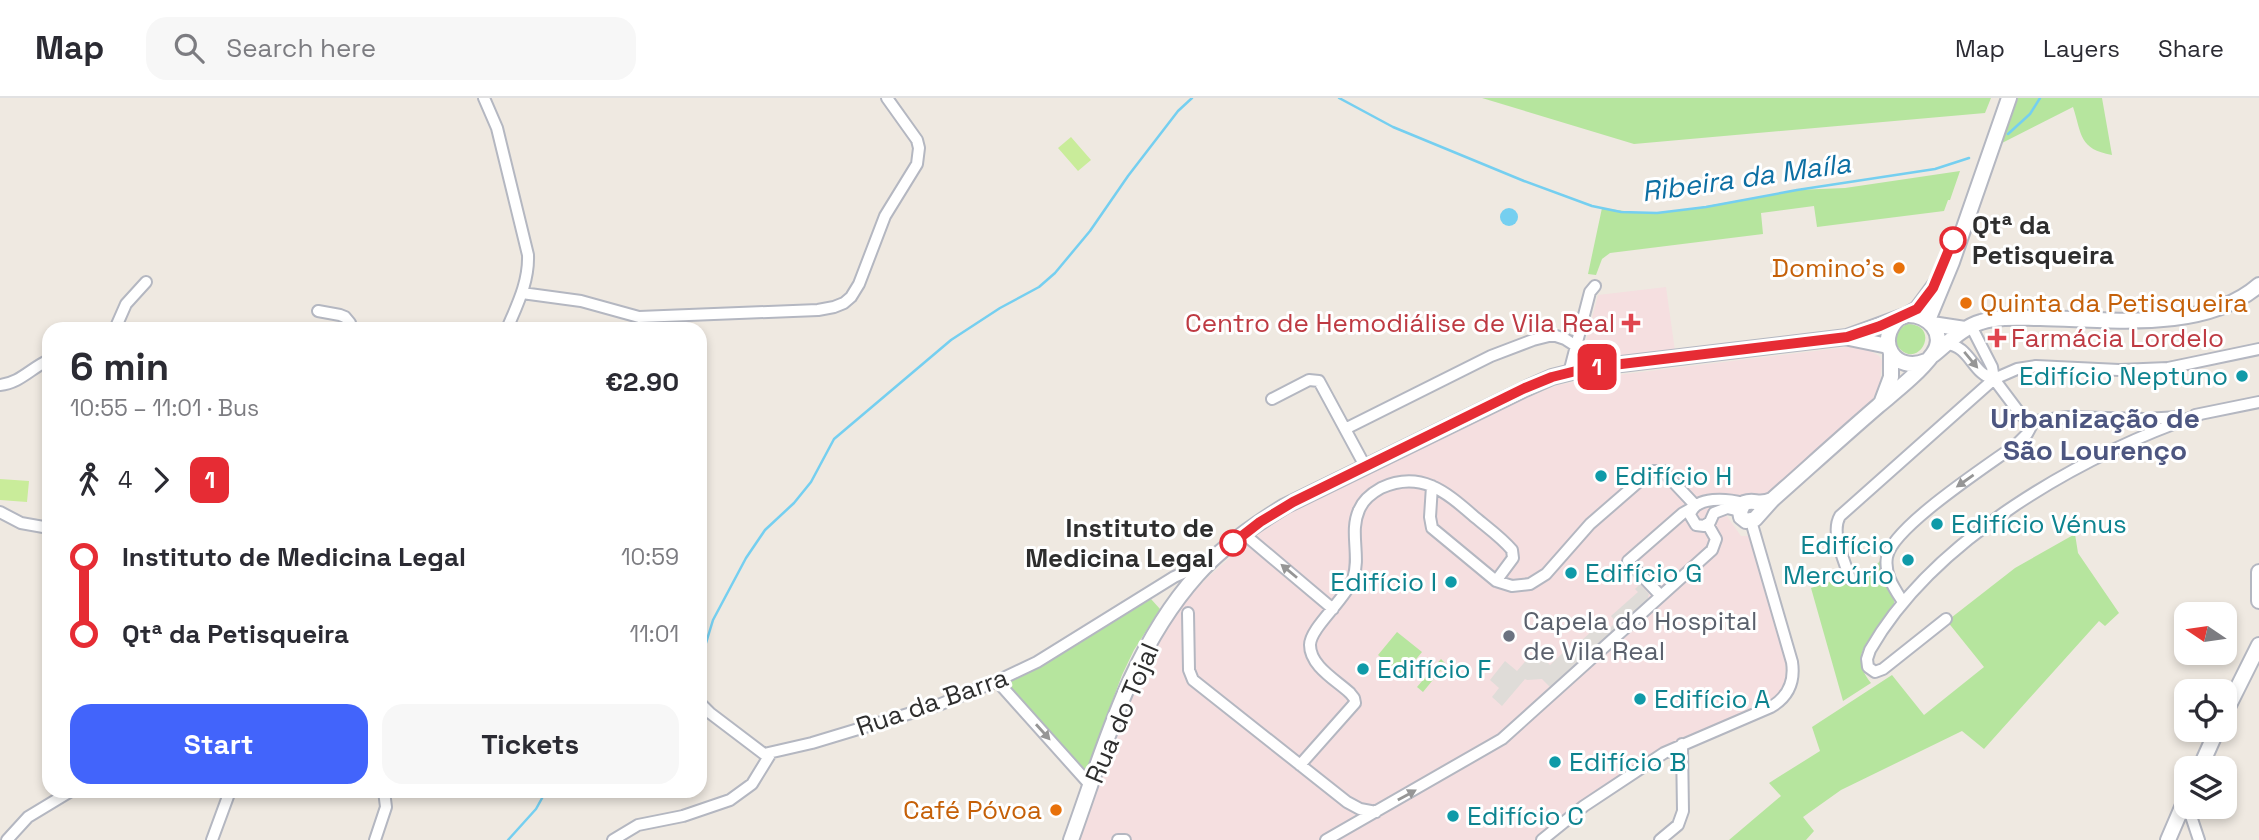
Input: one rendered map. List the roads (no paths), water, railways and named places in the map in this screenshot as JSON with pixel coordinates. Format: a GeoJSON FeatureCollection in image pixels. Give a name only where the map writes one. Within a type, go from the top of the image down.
{"type":"FeatureCollection","features":[{"type":"Feature","properties":{"kind":"main road"},"geometry":{"type":"LineString","coordinates":[[1847,337],[1890,350],[1896,359],[1911,365],[1929,358],[1938,340],[1930,322],[2009,98]]}},
{"type":"Feature","properties":{"kind":"main road"},"geometry":{"type":"LineString","coordinates":[[1847,337],[1903,317],[1917,309],[1930,293],[1958,244]]}},
{"type":"Feature","properties":{"kind":"main road"},"geometry":{"type":"LineString","coordinates":[[1750,511],[1772,500],[1900,388],[1929,358],[1968,328],[1985,321],[2008,318],[2147,320],[2185,317],[2235,301],[2259,285]]}},
{"type":"Feature","properties":{"kind":"main road"},"geometry":{"type":"LineString","coordinates":[[1879,405],[1891,377],[1889,331],[1903,317],[1922,316],[1930,322],[1968,328]]}},
{"type":"Feature","properties":{"kind":"main road","name":"Rua do Tojal"},"geometry":{"type":"LineString","coordinates":[[1070,840],[1134,671],[1177,601],[1212,561],[1244,534],[1285,506],[1536,383],[1569,373],[1588,368],[1847,337]]}},
{"type":"Feature","properties":{"kind":"main road"},"geometry":{"type":"LineString","coordinates":[[2259,572],[2259,601]]}},
{"type":"Feature","properties":{"kind":"main road"},"geometry":{"type":"LineString","coordinates":[[2237,689],[2259,645]]}},
{"type":"Feature","properties":{"kind":"main road"},"geometry":{"type":"LineString","coordinates":[[2168,840],[2178,819]]}},
{"type":"Feature","properties":{"kind":"street"},"geometry":{"type":"LineString","coordinates":[[484,98],[497,128],[526,243],[528,264],[522,293],[510,322]]}},
{"type":"Feature","properties":{"kind":"street"},"geometry":{"type":"LineString","coordinates":[[522,293],[581,301],[639,317],[818,310],[844,303],[859,284],[883,220],[915,169],[918,159],[918,140],[887,98]]}},
{"type":"Feature","properties":{"kind":"street"},"geometry":{"type":"LineString","coordinates":[[118,322],[126,304],[146,282]]}},
{"type":"Feature","properties":{"kind":"street"},"geometry":{"type":"LineString","coordinates":[[1569,373],[1590,292],[1595,286]]}},
{"type":"Feature","properties":{"kind":"street"},"geometry":{"type":"LineString","coordinates":[[318,312],[345,317],[349,322]]}},
{"type":"Feature","properties":{"kind":"street"},"geometry":{"type":"LineString","coordinates":[[1968,328],[1993,369],[1994,379],[2021,415],[2034,421],[2068,417],[2155,419],[2201,414],[2259,402]]}},
{"type":"Feature","properties":{"kind":"street"},"geometry":{"type":"LineString","coordinates":[[1345,429],[1498,353],[1533,340],[1553,335],[1576,346]]}},
{"type":"Feature","properties":{"kind":"street"},"geometry":{"type":"LineString","coordinates":[[1947,344],[1961,348],[1983,375],[1994,379]]}},
{"type":"Feature","properties":{"kind":"street"},"geometry":{"type":"LineString","coordinates":[[1850,579],[1836,531],[1840,516],[1994,379],[2017,369],[2036,366],[2119,370],[2188,366],[2259,349]]}},
{"type":"Feature","properties":{"kind":"street"},"geometry":{"type":"LineString","coordinates":[[1,388],[17,381],[42,364]]}},
{"type":"Feature","properties":{"kind":"street"},"geometry":{"type":"LineString","coordinates":[[1272,399],[1309,380],[1317,379],[1365,466]]}},
{"type":"Feature","properties":{"kind":"street"},"geometry":{"type":"LineString","coordinates":[[1946,619],[1885,668],[1873,671],[1867,665],[1868,653],[1903,602],[1976,533],[2035,492],[2135,438],[2201,414]]}},
{"type":"Feature","properties":{"kind":"street"},"geometry":{"type":"LineString","coordinates":[[1903,602],[1887,571],[1887,556],[1892,545],[1946,495],[2017,444],[2034,421]]}},
{"type":"Feature","properties":{"kind":"street"},"geometry":{"type":"LineString","coordinates":[[1432,486],[1431,526],[1496,581],[1516,586],[1530,584],[1542,578],[1590,524],[1651,471],[1663,471],[1697,505],[1711,506],[1714,513],[1707,524],[1700,526],[1693,522],[1690,515],[1697,505]]}},
{"type":"Feature","properties":{"kind":"street"},"geometry":{"type":"LineString","coordinates":[[1300,765],[1354,704],[1352,695],[1316,663],[1310,640],[1347,592],[1357,564],[1356,521],[1365,500],[1394,484],[1413,482],[1445,492],[1512,550],[1513,558],[1496,581]]}},
{"type":"Feature","properties":{"kind":"street"},"geometry":{"type":"LineString","coordinates":[[1661,596],[1628,561],[1683,513],[1697,505],[1724,500],[1750,511]]}},
{"type":"Feature","properties":{"kind":"street"},"geometry":{"type":"LineString","coordinates":[[1714,513],[1727,508],[1750,511]]}},
{"type":"Feature","properties":{"kind":"street"},"geometry":{"type":"LineString","coordinates":[[1542,840],[1591,801],[1664,753],[1775,705],[1782,699],[1792,683],[1792,662],[1750,511]]}},
{"type":"Feature","properties":{"kind":"street"},"geometry":{"type":"LineString","coordinates":[[0,512],[21,523],[42,527]]}},
{"type":"Feature","properties":{"kind":"street"},"geometry":{"type":"LineString","coordinates":[[1326,840],[1502,739],[1714,547],[1716,539],[1707,524]]}},
{"type":"Feature","properties":{"kind":"street"},"geometry":{"type":"LineString","coordinates":[[1244,534],[1333,609]]}},
{"type":"Feature","properties":{"kind":"street","name":"Rua da Barra"},"geometry":{"type":"LineString","coordinates":[[771,754],[941,704],[997,681],[1037,662],[1165,583],[1212,561]]}},
{"type":"Feature","properties":{"kind":"street"},"geometry":{"type":"LineString","coordinates":[[1165,583],[1177,601]]}},
{"type":"Feature","properties":{"kind":"street"},"geometry":{"type":"LineString","coordinates":[[1188,613],[1189,670],[1193,680],[1350,804],[1376,812]]}},
{"type":"Feature","properties":{"kind":"street"},"geometry":{"type":"LineString","coordinates":[[997,681],[1090,786]]}},
{"type":"Feature","properties":{"kind":"street"},"geometry":{"type":"LineString","coordinates":[[707,709],[758,752],[771,754]]}},
{"type":"Feature","properties":{"kind":"street"},"geometry":{"type":"LineString","coordinates":[[1660,840],[1675,828],[1682,816],[1682,744]]}},
{"type":"Feature","properties":{"kind":"street"},"geometry":{"type":"LineString","coordinates":[[613,840],[638,825],[683,816],[730,800],[752,784],[771,754]]}},
{"type":"Feature","properties":{"kind":"street"},"geometry":{"type":"LineString","coordinates":[[7,840],[29,817],[60,798]]}},
{"type":"Feature","properties":{"kind":"street"},"geometry":{"type":"LineString","coordinates":[[212,840],[227,798]]}},
{"type":"Feature","properties":{"kind":"street"},"geometry":{"type":"LineString","coordinates":[[375,840],[386,807],[385,798]]}},
{"type":"Feature","properties":{"kind":"street"},"geometry":{"type":"LineString","coordinates":[[2192,819],[2199,840]]}},
{"type":"Feature","properties":{"kind":"street"},"geometry":{"type":"LineString","coordinates":[[1118,840],[1125,840]]}},
{"type":"Feature","properties":{"kind":"water"},"geometry":{"type":"Polygon","coordinates":[[[1509,208],[1515,211],[1518,217],[1515,223],[1509,226],[1503,223],[1500,217],[1503,211],[1509,208]]]}},
{"type":"Feature","properties":{"kind":"waterway","name":"Ribeira da Maíla"},"geometry":{"type":"LineString","coordinates":[[707,640],[713,620],[746,558],[765,530],[794,503],[811,482],[834,439],[951,340],[1000,308],[1039,287],[1055,273],[1090,231],[1178,111],[1192,98]]}},
{"type":"Feature","properties":{"kind":"waterway","name":"Ribeira da Maíla"},"geometry":{"type":"LineString","coordinates":[[1339,98],[1393,127],[1524,181],[1592,206],[1621,212],[1657,213],[1706,207],[1935,169],[1969,158]]}},
{"type":"Feature","properties":{"kind":"waterway","name":"Ribeira da Maíla"},"geometry":{"type":"LineString","coordinates":[[2008,134],[2030,114],[2040,98]]}},
{"type":"Feature","properties":{"kind":"waterway","name":"Ribeira da Maíla"},"geometry":{"type":"LineString","coordinates":[[508,840],[536,809],[542,798]]}},
{"type":"Feature","properties":{"kind":"place","name":"Qtª da Petisqueira"},"geometry":{"type":"Point","coordinates":[1953,240]}},
{"type":"Feature","properties":{"kind":"place","name":"Domino's"},"geometry":{"type":"Point","coordinates":[1899,268]}},
{"type":"Feature","properties":{"kind":"place","name":"Quinta da Petisqueira"},"geometry":{"type":"Point","coordinates":[1966,303]}},
{"type":"Feature","properties":{"kind":"place","name":"Centro de Hemodiálise de Vila Real"},"geometry":{"type":"Point","coordinates":[1631,323]}},
{"type":"Feature","properties":{"kind":"place","name":"Farmácia Lordelo"},"geometry":{"type":"Point","coordinates":[1997,338]}},
{"type":"Feature","properties":{"kind":"place","name":"Edifício Neptuno"},"geometry":{"type":"Point","coordinates":[2242,376]}},
{"type":"Feature","properties":{"kind":"place","name":"Edifício H"},"geometry":{"type":"Point","coordinates":[1601,476]}},
{"type":"Feature","properties":{"kind":"place","name":"Edifício Vénus"},"geometry":{"type":"Point","coordinates":[1937,524]}},
{"type":"Feature","properties":{"kind":"place","name":"Instituto de Medicina Legal"},"geometry":{"type":"Point","coordinates":[1233,543]}},
{"type":"Feature","properties":{"kind":"place","name":"Edifício Mercúrio"},"geometry":{"type":"Point","coordinates":[1908,560]}},
{"type":"Feature","properties":{"kind":"place","name":"Edifício G"},"geometry":{"type":"Point","coordinates":[1571,573]}},
{"type":"Feature","properties":{"kind":"place","name":"Edifício I"},"geometry":{"type":"Point","coordinates":[1451,582]}},
{"type":"Feature","properties":{"kind":"place","name":"Capela do Hospital de Vila Real"},"geometry":{"type":"Point","coordinates":[1509,636]}},
{"type":"Feature","properties":{"kind":"place","name":"Edifício F"},"geometry":{"type":"Point","coordinates":[1363,669]}},
{"type":"Feature","properties":{"kind":"place","name":"Edifício A"},"geometry":{"type":"Point","coordinates":[1640,699]}},
{"type":"Feature","properties":{"kind":"place","name":"Edifício B"},"geometry":{"type":"Point","coordinates":[1555,762]}},
{"type":"Feature","properties":{"kind":"place","name":"Café Póvoa"},"geometry":{"type":"Point","coordinates":[1056,810]}},
{"type":"Feature","properties":{"kind":"place","name":"Edifício C"},"geometry":{"type":"Point","coordinates":[1453,816]}},
{"type":"Feature","properties":{"kind":"district","name":"Urbanização de São Lourenço"},"geometry":{"type":"Point","coordinates":[2095,434]}}]}
